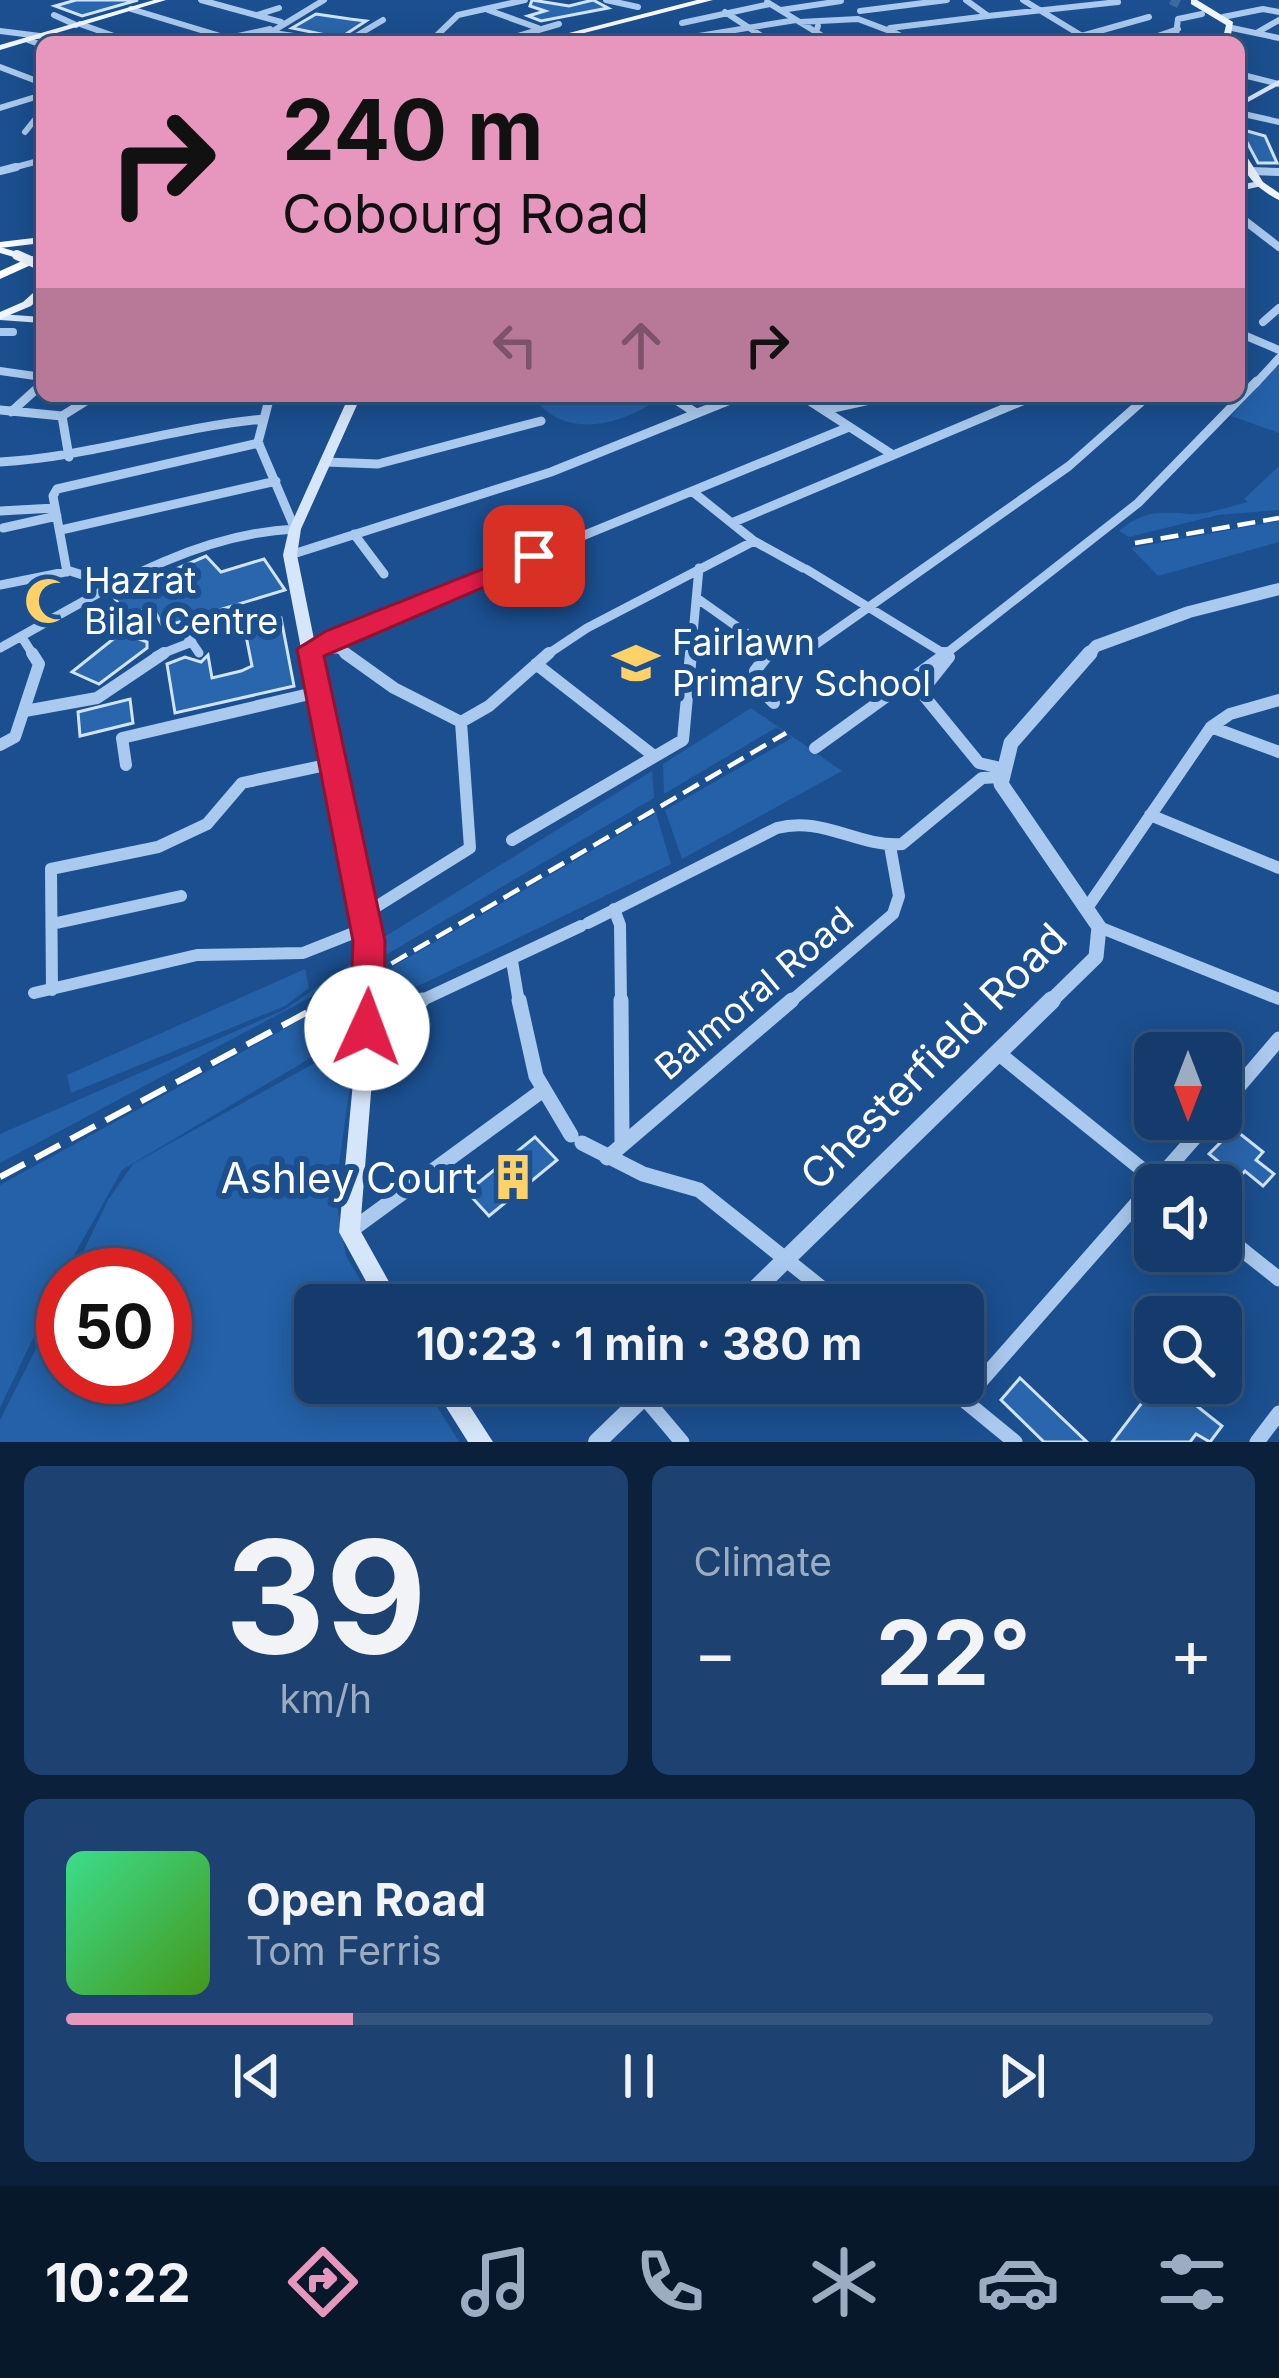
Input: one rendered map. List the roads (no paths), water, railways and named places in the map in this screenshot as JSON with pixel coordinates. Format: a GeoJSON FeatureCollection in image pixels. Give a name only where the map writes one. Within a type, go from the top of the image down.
{"type":"FeatureCollection","features":[{"type":"Feature","properties":{"kind":"highway"},"geometry":{"type":"LineString","coordinates":[[554,36],[657,0]]}},
{"type":"Feature","properties":{"kind":"highway"},"geometry":{"type":"LineString","coordinates":[[543,36],[709,0]]}},
{"type":"Feature","properties":{"kind":"highway"},"geometry":{"type":"LineString","coordinates":[[582,26],[620,10],[618,3]]}},
{"type":"Feature","properties":{"kind":"highway"},"geometry":{"type":"LineString","coordinates":[[638,7],[680,7]]}},
{"type":"Feature","properties":{"kind":"highway"},"geometry":{"type":"LineString","coordinates":[[0,248],[36,241]]}},
{"type":"Feature","properties":{"kind":"highway"},"geometry":{"type":"LineString","coordinates":[[0,271],[36,260]]}},
{"type":"Feature","properties":{"kind":"main road"},"geometry":{"type":"LineString","coordinates":[[53,36],[162,0]]}},
{"type":"Feature","properties":{"kind":"main road"},"geometry":{"type":"LineString","coordinates":[[1186,3],[1225,36]]}},
{"type":"Feature","properties":{"kind":"main road"},"geometry":{"type":"LineString","coordinates":[[1186,3],[1223,17],[1227,36]]}},
{"type":"Feature","properties":{"kind":"main road"},"geometry":{"type":"LineString","coordinates":[[0,48],[36,41]]}},
{"type":"Feature","properties":{"kind":"main road"},"geometry":{"type":"LineString","coordinates":[[1245,105],[1278,84]]}},
{"type":"Feature","properties":{"kind":"main road"},"geometry":{"type":"LineString","coordinates":[[1245,162],[1259,184],[1279,196]]}},
{"type":"Feature","properties":{"kind":"main road"},"geometry":{"type":"LineString","coordinates":[[1245,187],[1259,184]]}},
{"type":"Feature","properties":{"kind":"main road"},"geometry":{"type":"LineString","coordinates":[[0,248],[36,258]]}},
{"type":"Feature","properties":{"kind":"main road"},"geometry":{"type":"LineString","coordinates":[[0,316],[27,304],[36,294]]}},
{"type":"Feature","properties":{"kind":"main road"},"geometry":{"type":"LineString","coordinates":[[0,316],[36,319]]}},
{"type":"Feature","properties":{"kind":"main road"},"geometry":{"type":"LineString","coordinates":[[353,402],[295,530],[290,555],[365,921],[367,1023],[349,1232],[379,1284]]}},
{"type":"Feature","properties":{"kind":"main road"},"geometry":{"type":"LineString","coordinates":[[456,1404],[481,1442]]}},
{"type":"Feature","properties":{"kind":"street"},"geometry":{"type":"LineString","coordinates":[[201,0],[281,22]]}},
{"type":"Feature","properties":{"kind":"street"},"geometry":{"type":"LineString","coordinates":[[262,36],[324,0]]}},
{"type":"Feature","properties":{"kind":"street"},"geometry":{"type":"LineString","coordinates":[[434,36],[445,21],[525,0]]}},
{"type":"Feature","properties":{"kind":"street"},"geometry":{"type":"LineString","coordinates":[[606,0],[638,7]]}},
{"type":"Feature","properties":{"kind":"street"},"geometry":{"type":"LineString","coordinates":[[850,19],[861,12],[947,0]]}},
{"type":"Feature","properties":{"kind":"street"},"geometry":{"type":"LineString","coordinates":[[966,0],[988,16]]}},
{"type":"Feature","properties":{"kind":"street"},"geometry":{"type":"LineString","coordinates":[[1023,0],[1076,36]]}},
{"type":"Feature","properties":{"kind":"street"},"geometry":{"type":"LineString","coordinates":[[782,10],[840,1],[902,36]]}},
{"type":"Feature","properties":{"kind":"street"},"geometry":{"type":"LineString","coordinates":[[682,23],[767,2],[822,36]]}},
{"type":"Feature","properties":{"kind":"street"},"geometry":{"type":"LineString","coordinates":[[891,30],[1118,2]]}},
{"type":"Feature","properties":{"kind":"street"},"geometry":{"type":"LineString","coordinates":[[256,15],[279,8]]}},
{"type":"Feature","properties":{"kind":"street"},"geometry":{"type":"LineString","coordinates":[[482,8],[542,28]]}},
{"type":"Feature","properties":{"kind":"street"},"geometry":{"type":"LineString","coordinates":[[131,9],[220,36]]}},
{"type":"Feature","properties":{"kind":"street"},"geometry":{"type":"LineString","coordinates":[[1223,17],[1263,9],[1279,16],[1258,32],[1237,36]]}},
{"type":"Feature","properties":{"kind":"street"},"geometry":{"type":"LineString","coordinates":[[725,12],[762,36]]}},
{"type":"Feature","properties":{"kind":"street"},"geometry":{"type":"LineString","coordinates":[[1176,36],[1178,19],[1202,14]]}},
{"type":"Feature","properties":{"kind":"street"},"geometry":{"type":"LineString","coordinates":[[54,15],[112,36]]}},
{"type":"Feature","properties":{"kind":"street"},"geometry":{"type":"LineString","coordinates":[[1080,36],[1149,16]]}},
{"type":"Feature","properties":{"kind":"street"},"geometry":{"type":"LineString","coordinates":[[696,36],[798,21],[850,19],[879,24]]}},
{"type":"Feature","properties":{"kind":"street"},"geometry":{"type":"LineString","coordinates":[[355,36],[378,21]]}},
{"type":"Feature","properties":{"kind":"street"},"geometry":{"type":"LineString","coordinates":[[816,32],[827,22]]}},
{"type":"Feature","properties":{"kind":"street"},"geometry":{"type":"LineString","coordinates":[[516,36],[559,24]]}},
{"type":"Feature","properties":{"kind":"street"},"geometry":{"type":"LineString","coordinates":[[563,36],[582,26]]}},
{"type":"Feature","properties":{"kind":"street"},"geometry":{"type":"LineString","coordinates":[[1158,36],[1178,29]]}},
{"type":"Feature","properties":{"kind":"street"},"geometry":{"type":"LineString","coordinates":[[238,36],[269,30],[302,36]]}},
{"type":"Feature","properties":{"kind":"street"},"geometry":{"type":"LineString","coordinates":[[891,30],[893,36]]}},
{"type":"Feature","properties":{"kind":"street"},"geometry":{"type":"LineString","coordinates":[[0,31],[36,40]]}},
{"type":"Feature","properties":{"kind":"street"},"geometry":{"type":"LineString","coordinates":[[1258,32],[1279,38]]}},
{"type":"Feature","properties":{"kind":"street"},"geometry":{"type":"LineString","coordinates":[[0,68],[36,81]]}},
{"type":"Feature","properties":{"kind":"street"},"geometry":{"type":"LineString","coordinates":[[1245,76],[1278,84]]}},
{"type":"Feature","properties":{"kind":"street"},"geometry":{"type":"LineString","coordinates":[[0,108],[36,97]]}},
{"type":"Feature","properties":{"kind":"street"},"geometry":{"type":"LineString","coordinates":[[1245,111],[1279,122]]}},
{"type":"Feature","properties":{"kind":"street"},"geometry":{"type":"LineString","coordinates":[[0,171],[36,162]]}},
{"type":"Feature","properties":{"kind":"street"},"geometry":{"type":"LineString","coordinates":[[1250,171],[1279,172]]}},
{"type":"Feature","properties":{"kind":"street"},"geometry":{"type":"LineString","coordinates":[[1245,221],[1279,247]]}},
{"type":"Feature","properties":{"kind":"street"},"geometry":{"type":"LineString","coordinates":[[1263,322],[1279,308]]}},
{"type":"Feature","properties":{"kind":"street"},"geometry":{"type":"LineString","coordinates":[[0,332],[13,332]]}},
{"type":"Feature","properties":{"kind":"street"},"geometry":{"type":"LineString","coordinates":[[1245,336],[1279,354],[1245,390]]}},
{"type":"Feature","properties":{"kind":"street"},"geometry":{"type":"LineString","coordinates":[[0,371],[17,369],[36,378]]}},
{"type":"Feature","properties":{"kind":"street"},"geometry":{"type":"LineString","coordinates":[[6,411],[36,386]]}},
{"type":"Feature","properties":{"kind":"street"},"geometry":{"type":"LineString","coordinates":[[6,411],[62,416],[84,402]]}},
{"type":"Feature","properties":{"kind":"street"},"geometry":{"type":"LineString","coordinates":[[0,648],[23,639],[111,584],[187,550],[271,530],[295,530],[259,443],[268,402]]}},
{"type":"Feature","properties":{"kind":"street"},"geometry":{"type":"LineString","coordinates":[[679,402],[696,413]]}},
{"type":"Feature","properties":{"kind":"street"},"geometry":{"type":"LineString","coordinates":[[290,555],[551,472],[724,402]]}},
{"type":"Feature","properties":{"kind":"street"},"geometry":{"type":"LineString","coordinates":[[811,402],[893,455]]}},
{"type":"Feature","properties":{"kind":"street"},"geometry":{"type":"LineString","coordinates":[[824,410],[861,402]]}},
{"type":"Feature","properties":{"kind":"street"},"geometry":{"type":"LineString","coordinates":[[734,522],[1020,402]]}},
{"type":"Feature","properties":{"kind":"street"},"geometry":{"type":"LineString","coordinates":[[805,652],[1069,466],[1141,402]]}},
{"type":"Feature","properties":{"kind":"street"},"geometry":{"type":"LineString","coordinates":[[1087,908],[1001,772],[979,763],[925,697],[926,686],[983,623],[1136,505],[1234,402]]}},
{"type":"Feature","properties":{"kind":"street"},"geometry":{"type":"LineString","coordinates":[[62,416],[69,457]]}},
{"type":"Feature","properties":{"kind":"street"},"geometry":{"type":"LineString","coordinates":[[0,462],[69,457],[189,426],[264,419]]}},
{"type":"Feature","properties":{"kind":"street"},"geometry":{"type":"LineString","coordinates":[[326,462],[379,464],[541,421]]}},
{"type":"Feature","properties":{"kind":"street"},"geometry":{"type":"LineString","coordinates":[[330,646],[335,637],[849,427]]}},
{"type":"Feature","properties":{"kind":"street"},"geometry":{"type":"LineString","coordinates":[[67,572],[56,490],[259,443]]}},
{"type":"Feature","properties":{"kind":"street"},"geometry":{"type":"LineString","coordinates":[[61,530],[276,481]]}},
{"type":"Feature","properties":{"kind":"street"},"geometry":{"type":"LineString","coordinates":[[692,492],[754,541],[949,657]]}},
{"type":"Feature","properties":{"kind":"street"},"geometry":{"type":"LineString","coordinates":[[0,511],[56,512]]}},
{"type":"Feature","properties":{"kind":"street"},"geometry":{"type":"LineString","coordinates":[[3,527],[56,512]]}},
{"type":"Feature","properties":{"kind":"street"},"geometry":{"type":"LineString","coordinates":[[354,534],[384,574]]}},
{"type":"Feature","properties":{"kind":"street"},"geometry":{"type":"LineString","coordinates":[[310,649],[330,646],[406,695],[461,722],[482,714],[536,664],[599,620],[754,541]]}},
{"type":"Feature","properties":{"kind":"street"},"geometry":{"type":"LineString","coordinates":[[512,840],[683,740],[699,568]]}},
{"type":"Feature","properties":{"kind":"street"},"geometry":{"type":"LineString","coordinates":[[0,585],[67,572],[111,584]]}},
{"type":"Feature","properties":{"kind":"street"},"geometry":{"type":"LineString","coordinates":[[1001,772],[1011,743],[1096,646],[1189,612],[1279,589]]}},
{"type":"Feature","properties":{"kind":"street"},"geometry":{"type":"LineString","coordinates":[[698,598],[763,645],[769,654],[755,671],[760,689],[774,703]]}},
{"type":"Feature","properties":{"kind":"street"},"geometry":{"type":"LineString","coordinates":[[26,711],[98,698],[142,663],[188,636],[200,653]]}},
{"type":"Feature","properties":{"kind":"street"},"geometry":{"type":"LineString","coordinates":[[0,745],[15,736],[39,664],[23,639]]}},
{"type":"Feature","properties":{"kind":"street"},"geometry":{"type":"LineString","coordinates":[[815,748],[949,657]]}},
{"type":"Feature","properties":{"kind":"street"},"geometry":{"type":"LineString","coordinates":[[536,664],[654,756]]}},
{"type":"Feature","properties":{"kind":"street"},"geometry":{"type":"LineString","coordinates":[[127,764],[122,738],[318,692]]}},
{"type":"Feature","properties":{"kind":"street"},"geometry":{"type":"LineString","coordinates":[[1211,727],[1230,714],[1279,700]]}},
{"type":"Feature","properties":{"kind":"street"},"geometry":{"type":"LineString","coordinates":[[34,993],[197,955],[284,957],[365,921],[470,848],[461,722]]}},
{"type":"Feature","properties":{"kind":"street"},"geometry":{"type":"LineString","coordinates":[[1211,727],[1279,752]]}},
{"type":"Feature","properties":{"kind":"street","name":"Chesterfield Road"},"geometry":{"type":"LineString","coordinates":[[760,1284],[1096,957],[1099,927],[1087,908],[1211,727]]}},
{"type":"Feature","properties":{"kind":"street"},"geometry":{"type":"LineString","coordinates":[[52,990],[51,869],[178,841],[219,816],[242,783],[331,764]]}},
{"type":"Feature","properties":{"kind":"street"},"geometry":{"type":"LineString","coordinates":[[367,1023],[496,962],[512,961],[789,824],[836,825],[890,846],[907,841],[982,778],[1001,772]]}},
{"type":"Feature","properties":{"kind":"street"},"geometry":{"type":"LineString","coordinates":[[1150,815],[1279,868]]}},
{"type":"Feature","properties":{"kind":"street","name":"Balmoral Road"},"geometry":{"type":"LineString","coordinates":[[607,1158],[893,914],[899,896],[890,846]]}},
{"type":"Feature","properties":{"kind":"street"},"geometry":{"type":"LineString","coordinates":[[52,924],[181,896]]}},
{"type":"Feature","properties":{"kind":"street"},"geometry":{"type":"LineString","coordinates":[[614,909],[620,925],[622,1142]]}},
{"type":"Feature","properties":{"kind":"street"},"geometry":{"type":"LineString","coordinates":[[1099,927],[1279,999]]}},
{"type":"Feature","properties":{"kind":"street"},"geometry":{"type":"LineString","coordinates":[[512,961],[539,1093],[550,1115],[607,1158],[700,1190],[817,1284]]}},
{"type":"Feature","properties":{"kind":"street"},"geometry":{"type":"LineString","coordinates":[[1242,1082],[1279,1039]]}},
{"type":"Feature","properties":{"kind":"street"},"geometry":{"type":"LineString","coordinates":[[998,1053],[1134,1164]]}},
{"type":"Feature","properties":{"kind":"street"},"geometry":{"type":"LineString","coordinates":[[349,1232],[539,1093]]}},
{"type":"Feature","properties":{"kind":"street"},"geometry":{"type":"LineString","coordinates":[[1175,1164],[1194,1140]]}},
{"type":"Feature","properties":{"kind":"street"},"geometry":{"type":"LineString","coordinates":[[984,1378],[1134,1212]]}},
{"type":"Feature","properties":{"kind":"street"},"geometry":{"type":"LineString","coordinates":[[1242,1250],[1279,1279]]}},
{"type":"Feature","properties":{"kind":"street"},"geometry":{"type":"LineString","coordinates":[[597,1442],[636,1404]]}},
{"type":"Feature","properties":{"kind":"street"},"geometry":{"type":"LineString","coordinates":[[659,1404],[682,1442]]}},
{"type":"Feature","properties":{"kind":"street"},"geometry":{"type":"LineString","coordinates":[[969,1404],[1015,1442]]}},
{"type":"Feature","properties":{"kind":"street"},"geometry":{"type":"LineString","coordinates":[[1258,1442],[1279,1413]]}},
{"type":"Feature","properties":{"kind":"tunnel"},"geometry":{"type":"LineString","coordinates":[[1171,0],[1179,4]]}},
{"type":"Feature","properties":{"kind":"railway"},"geometry":{"type":"LineString","coordinates":[[1135,543],[1279,518]]}},
{"type":"Feature","properties":{"kind":"railway"},"geometry":{"type":"LineString","coordinates":[[324,1003],[786,733]]}},
{"type":"Feature","properties":{"kind":"railway"},"geometry":{"type":"LineString","coordinates":[[0,1177],[330,1000]]}},
{"type":"Feature","properties":{"kind":"place","name":"Hazrat Bilal Centre"},"geometry":{"type":"Point","coordinates":[48,601]}},
{"type":"Feature","properties":{"kind":"place","name":"Fairlawn Primary School"},"geometry":{"type":"Point","coordinates":[636,663]}},
{"type":"Feature","properties":{"kind":"place","name":"Ashley Court"},"geometry":{"type":"Point","coordinates":[513,1177]}}]}
